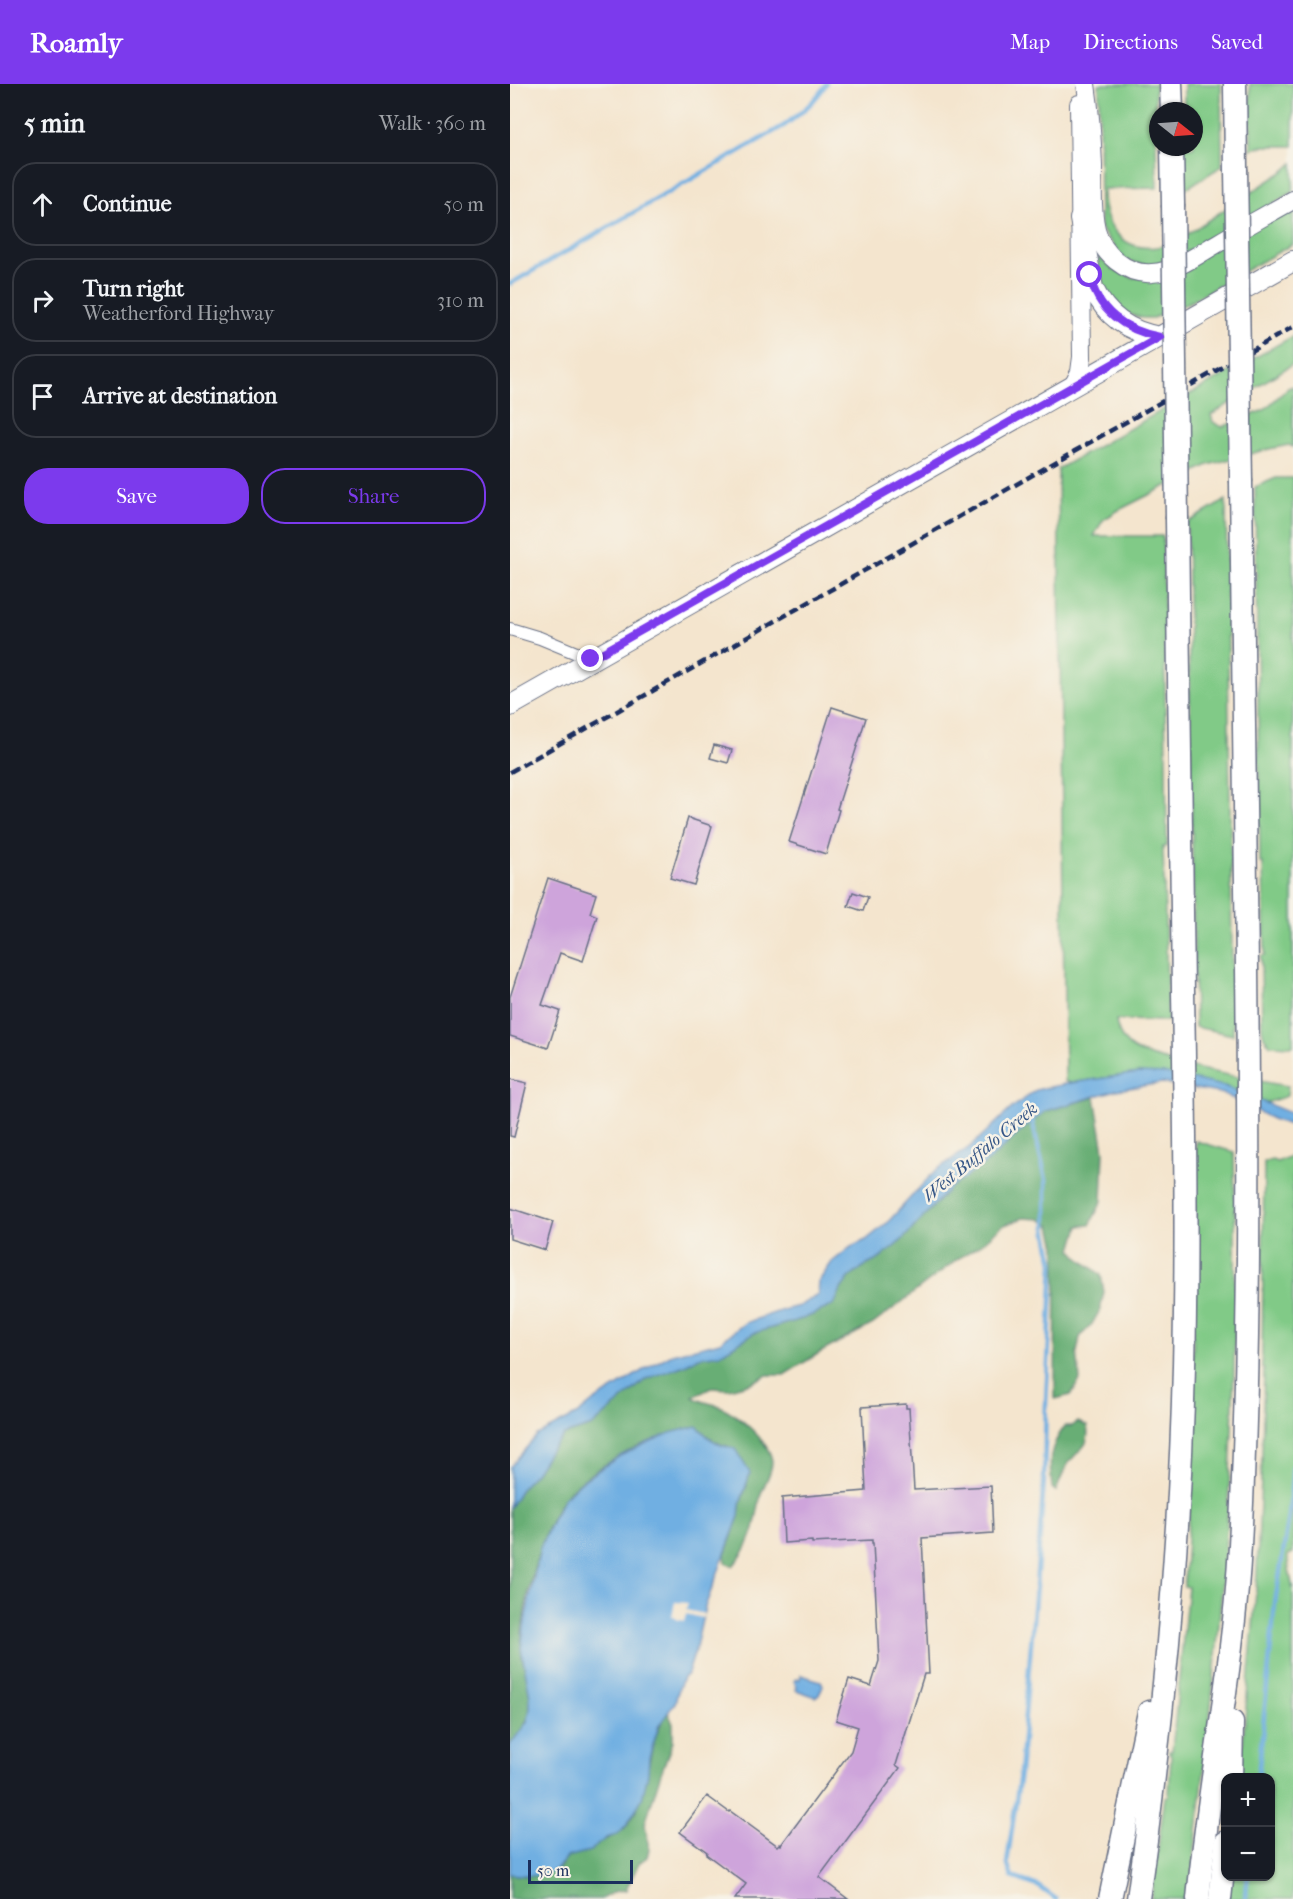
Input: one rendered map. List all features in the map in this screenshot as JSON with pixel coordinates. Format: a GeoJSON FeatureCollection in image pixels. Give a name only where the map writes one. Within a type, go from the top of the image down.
{"type":"FeatureCollection","features":[{"type":"Feature","properties":{"kind":"highway"},"geometry":{"type":"LineString","coordinates":[[1171,84],[1172,102]]}},
{"type":"Feature","properties":{"kind":"highway"},"geometry":{"type":"LineString","coordinates":[[1198,1899],[1203,1846],[1233,1640],[1240,1548],[1247,1383],[1248,1047],[1235,84]]}},
{"type":"Feature","properties":{"kind":"highway"},"geometry":{"type":"LineString","coordinates":[[1138,1899],[1152,1804],[1172,1602],[1184,1369],[1184,1030],[1172,156]]}},
{"type":"Feature","properties":{"kind":"highway"},"geometry":{"type":"LineString","coordinates":[[1110,1899],[1172,1602]]}},
{"type":"Feature","properties":{"kind":"highway"},"geometry":{"type":"LineString","coordinates":[[1232,1773],[1233,1640]]}},
{"type":"Feature","properties":{"kind":"highway"},"geometry":{"type":"LineString","coordinates":[[1220,1899],[1222,1881]]}},
{"type":"Feature","properties":{"kind":"main road"},"geometry":{"type":"LineString","coordinates":[[1073,386],[1080,372],[1082,354],[1078,84]]}},
{"type":"Feature","properties":{"kind":"main road"},"geometry":{"type":"LineString","coordinates":[[1086,84],[1092,125],[1096,231],[1106,253],[1119,264],[1151,274],[1166,271],[1293,200]]}},
{"type":"Feature","properties":{"kind":"main road"},"geometry":{"type":"LineString","coordinates":[[1080,219],[1093,288],[1097,298],[1122,324],[1160,337]]}},
{"type":"Feature","properties":{"kind":"main road"},"geometry":{"type":"LineString","coordinates":[[510,706],[1293,261]]}},
{"type":"Feature","properties":{"kind":"street"},"geometry":{"type":"LineString","coordinates":[[510,629],[540,638],[591,659]]}},
{"type":"Feature","properties":{"kind":"green space"},"geometry":{"type":"Polygon","coordinates":[[[1099,84],[1155,84],[1155,102],[1149,102],[1149,156],[1156,156],[1157,188],[1103,189],[1106,213],[1110,223],[1123,240],[1133,245],[1157,247],[1178,240],[1293,163],[1293,192],[1189,251],[1151,267],[1125,260],[1100,228],[1099,84]]]}},
{"type":"Feature","properties":{"kind":"green space"},"geometry":{"type":"Polygon","coordinates":[[[1184,84],[1221,84],[1222,166],[1184,190],[1184,156],[1203,156],[1203,102],[1184,102],[1184,84]]]}},
{"type":"Feature","properties":{"kind":"green space"},"geometry":{"type":"Polygon","coordinates":[[[1250,84],[1293,84],[1293,146],[1263,146],[1251,149],[1250,84]]]}},
{"type":"Feature","properties":{"kind":"green space"},"geometry":{"type":"Polygon","coordinates":[[[1293,207],[1293,244],[1188,303],[1153,318],[1123,313],[1110,300],[1098,272],[1098,257],[1116,271],[1134,278],[1293,207]]]}},
{"type":"Feature","properties":{"kind":"green space"},"geometry":{"type":"Polygon","coordinates":[[[1293,336],[1293,364],[1211,415],[1213,422],[1222,427],[1264,410],[1293,386],[1293,447],[1289,445],[1269,449],[1208,465],[1117,511],[1103,520],[1094,536],[1163,536],[1167,846],[1163,847],[1168,1021],[1116,1020],[1118,1029],[1128,1044],[1145,1055],[1247,1079],[1288,1086],[1287,1096],[1266,1103],[1224,1086],[1139,1073],[1070,1083],[1065,1081],[1058,469],[1293,336]]]}},
{"type":"Feature","properties":{"kind":"green space"},"geometry":{"type":"Polygon","coordinates":[[[1276,478],[1293,478],[1293,1046],[1270,1045],[1264,1037],[1262,1028],[1261,956],[1265,955],[1263,863],[1260,863],[1255,487],[1276,478]]]}},
{"type":"Feature","properties":{"kind":"green space"},"geometry":{"type":"Polygon","coordinates":[[[1226,500],[1233,1035],[1195,1027],[1187,523],[1226,500]]]}},
{"type":"Feature","properties":{"kind":"green space"},"geometry":{"type":"Polygon","coordinates":[[[1095,1097],[1104,1151],[1102,1201],[1090,1225],[1079,1226],[1072,1250],[1101,1275],[1104,1292],[1100,1310],[1092,1324],[1080,1337],[1077,1352],[1080,1380],[1071,1395],[1055,1399],[1056,1246],[1051,1226],[1040,1219],[1023,1218],[1002,1226],[980,1245],[959,1258],[873,1324],[784,1375],[767,1375],[751,1383],[729,1389],[711,1388],[693,1397],[719,1406],[735,1415],[760,1438],[770,1454],[772,1462],[770,1471],[745,1551],[733,1566],[726,1563],[725,1555],[747,1485],[730,1447],[714,1441],[701,1430],[667,1436],[646,1443],[620,1456],[582,1481],[564,1498],[555,1512],[534,1569],[525,1610],[521,1646],[530,1710],[524,1726],[510,1745],[510,1507],[550,1450],[564,1435],[592,1426],[646,1379],[685,1365],[699,1357],[720,1354],[754,1333],[805,1318],[834,1305],[841,1288],[849,1278],[863,1267],[879,1259],[902,1240],[950,1188],[985,1164],[1028,1125],[1046,1111],[1095,1097]]]}},
{"type":"Feature","properties":{"kind":"green space"},"geometry":{"type":"Polygon","coordinates":[[[1196,1141],[1234,1152],[1235,1339],[1228,1507],[1214,1675],[1189,1899],[1151,1899],[1165,1797],[1169,1796],[1171,1755],[1169,1751],[1172,1751],[1188,1587],[1184,1586],[1191,1479],[1196,1141]]]}},
{"type":"Feature","properties":{"kind":"green space"},"geometry":{"type":"Polygon","coordinates":[[[1293,1155],[1293,1553],[1288,1555],[1288,1560],[1293,1592],[1293,1899],[1228,1899],[1230,1881],[1275,1881],[1275,1773],[1240,1773],[1256,1592],[1262,1458],[1264,1162],[1272,1160],[1277,1162],[1293,1155]]]}},
{"type":"Feature","properties":{"kind":"green space"},"geometry":{"type":"Polygon","coordinates":[[[1078,1422],[1087,1426],[1086,1443],[1068,1464],[1056,1491],[1052,1488],[1050,1463],[1055,1442],[1065,1426],[1072,1426],[1078,1422]]]}},
{"type":"Feature","properties":{"kind":"green space"},"geometry":{"type":"Polygon","coordinates":[[[668,1712],[673,1724],[673,1741],[645,1824],[649,1849],[647,1857],[639,1863],[626,1890],[616,1891],[601,1899],[510,1899],[510,1874],[526,1876],[560,1868],[575,1852],[616,1835],[628,1824],[641,1796],[660,1725],[668,1712]]]}},
{"type":"Feature","properties":{"kind":"water","name":"West Buffalo Creek"},"geometry":{"type":"Polygon","coordinates":[[[1139,1073],[1166,1074],[1224,1086],[1293,1114],[1293,1126],[1272,1119],[1224,1094],[1162,1083],[1116,1090],[1046,1111],[985,1164],[950,1188],[902,1240],[879,1259],[863,1267],[849,1278],[834,1305],[805,1318],[754,1333],[720,1354],[699,1357],[685,1365],[646,1379],[592,1426],[564,1435],[522,1487],[510,1507],[510,1467],[537,1435],[578,1414],[594,1401],[672,1354],[720,1342],[745,1323],[799,1306],[818,1295],[819,1281],[832,1262],[887,1223],[935,1171],[971,1146],[1013,1107],[1036,1090],[1139,1073]]]}},
{"type":"Feature","properties":{"kind":"water"},"geometry":{"type":"Polygon","coordinates":[[[697,1426],[709,1438],[735,1449],[750,1473],[740,1504],[739,1516],[705,1607],[688,1673],[683,1678],[675,1703],[659,1725],[649,1758],[642,1799],[627,1824],[617,1835],[606,1838],[590,1851],[567,1857],[562,1864],[549,1873],[535,1876],[510,1874],[510,1745],[527,1722],[530,1709],[530,1696],[521,1648],[540,1548],[565,1497],[582,1481],[620,1456],[647,1443],[670,1433],[697,1426]]]}},
{"type":"Feature","properties":{"kind":"water"},"geometry":{"type":"Polygon","coordinates":[[[801,1675],[821,1681],[823,1685],[819,1695],[816,1697],[796,1690],[794,1681],[800,1679],[801,1675]]]}},
{"type":"Feature","properties":{"kind":"pier"},"geometry":{"type":"Polygon","coordinates":[[[675,1602],[688,1603],[686,1610],[704,1614],[703,1618],[686,1614],[684,1621],[676,1619],[672,1616],[675,1602]]]}},
{"type":"Feature","properties":{"kind":"building"},"geometry":{"type":"Polygon","coordinates":[[[832,707],[866,718],[837,809],[839,810],[826,854],[789,842],[832,707]]]}},
{"type":"Feature","properties":{"kind":"building"},"geometry":{"type":"Polygon","coordinates":[[[714,745],[732,750],[728,763],[710,758],[714,745]]]}},
{"type":"Feature","properties":{"kind":"building"},"geometry":{"type":"Polygon","coordinates":[[[688,818],[712,826],[694,885],[670,878],[688,818]]]}},
{"type":"Feature","properties":{"kind":"building"},"geometry":{"type":"Polygon","coordinates":[[[548,878],[596,894],[590,913],[597,916],[583,961],[560,953],[542,1005],[560,1011],[548,1048],[510,1036],[510,997],[548,878]]]}},
{"type":"Feature","properties":{"kind":"building"},"geometry":{"type":"Polygon","coordinates":[[[853,892],[868,897],[863,911],[848,906],[853,892]]]}},
{"type":"Feature","properties":{"kind":"building"},"geometry":{"type":"Polygon","coordinates":[[[510,1079],[527,1083],[514,1137],[510,1136],[510,1079]]]}},
{"type":"Feature","properties":{"kind":"building"},"geometry":{"type":"Polygon","coordinates":[[[510,1208],[553,1222],[545,1250],[510,1239],[510,1208]]]}},
{"type":"Feature","properties":{"kind":"building"},"geometry":{"type":"Polygon","coordinates":[[[906,1404],[906,1408],[909,1408],[914,1490],[991,1486],[993,1533],[922,1538],[929,1674],[924,1674],[896,1765],[900,1768],[819,1877],[848,1899],[735,1899],[746,1884],[680,1832],[707,1796],[778,1846],[781,1845],[851,1751],[858,1727],[836,1720],[849,1679],[871,1686],[879,1661],[872,1540],[784,1543],[782,1498],[866,1491],[862,1407],[906,1404]]]}},
{"type":"Feature","properties":{"kind":"waterway"},"geometry":{"type":"LineString","coordinates":[[510,284],[785,125],[802,112],[826,84]]}},
{"type":"Feature","properties":{"kind":"waterway","name":"West Buffalo Creek"},"geometry":{"type":"LineString","coordinates":[[1031,1116],[1046,1180],[1046,1228],[1053,1263],[1044,1480],[1036,1586],[1020,1773],[1007,1863],[1012,1877],[1038,1886],[1056,1899]]}},
{"type":"Feature","properties":{"kind":"waterway"},"geometry":{"type":"LineString","coordinates":[[1258,1773],[1275,1603],[1289,1516],[1293,1467]]}},
{"type":"Feature","properties":{"kind":"waterway"},"geometry":{"type":"LineString","coordinates":[[1245,1899],[1247,1881]]}},
{"type":"Feature","properties":{"kind":"railway"},"geometry":{"type":"LineString","coordinates":[[510,772],[1293,327]]}},
{"type":"Feature","properties":{"kind":"route"},"geometry":{"type":"LineString","coordinates":[[591,659],[1160,337],[1132,329],[1114,317],[1097,298],[1090,275]]}}]}
